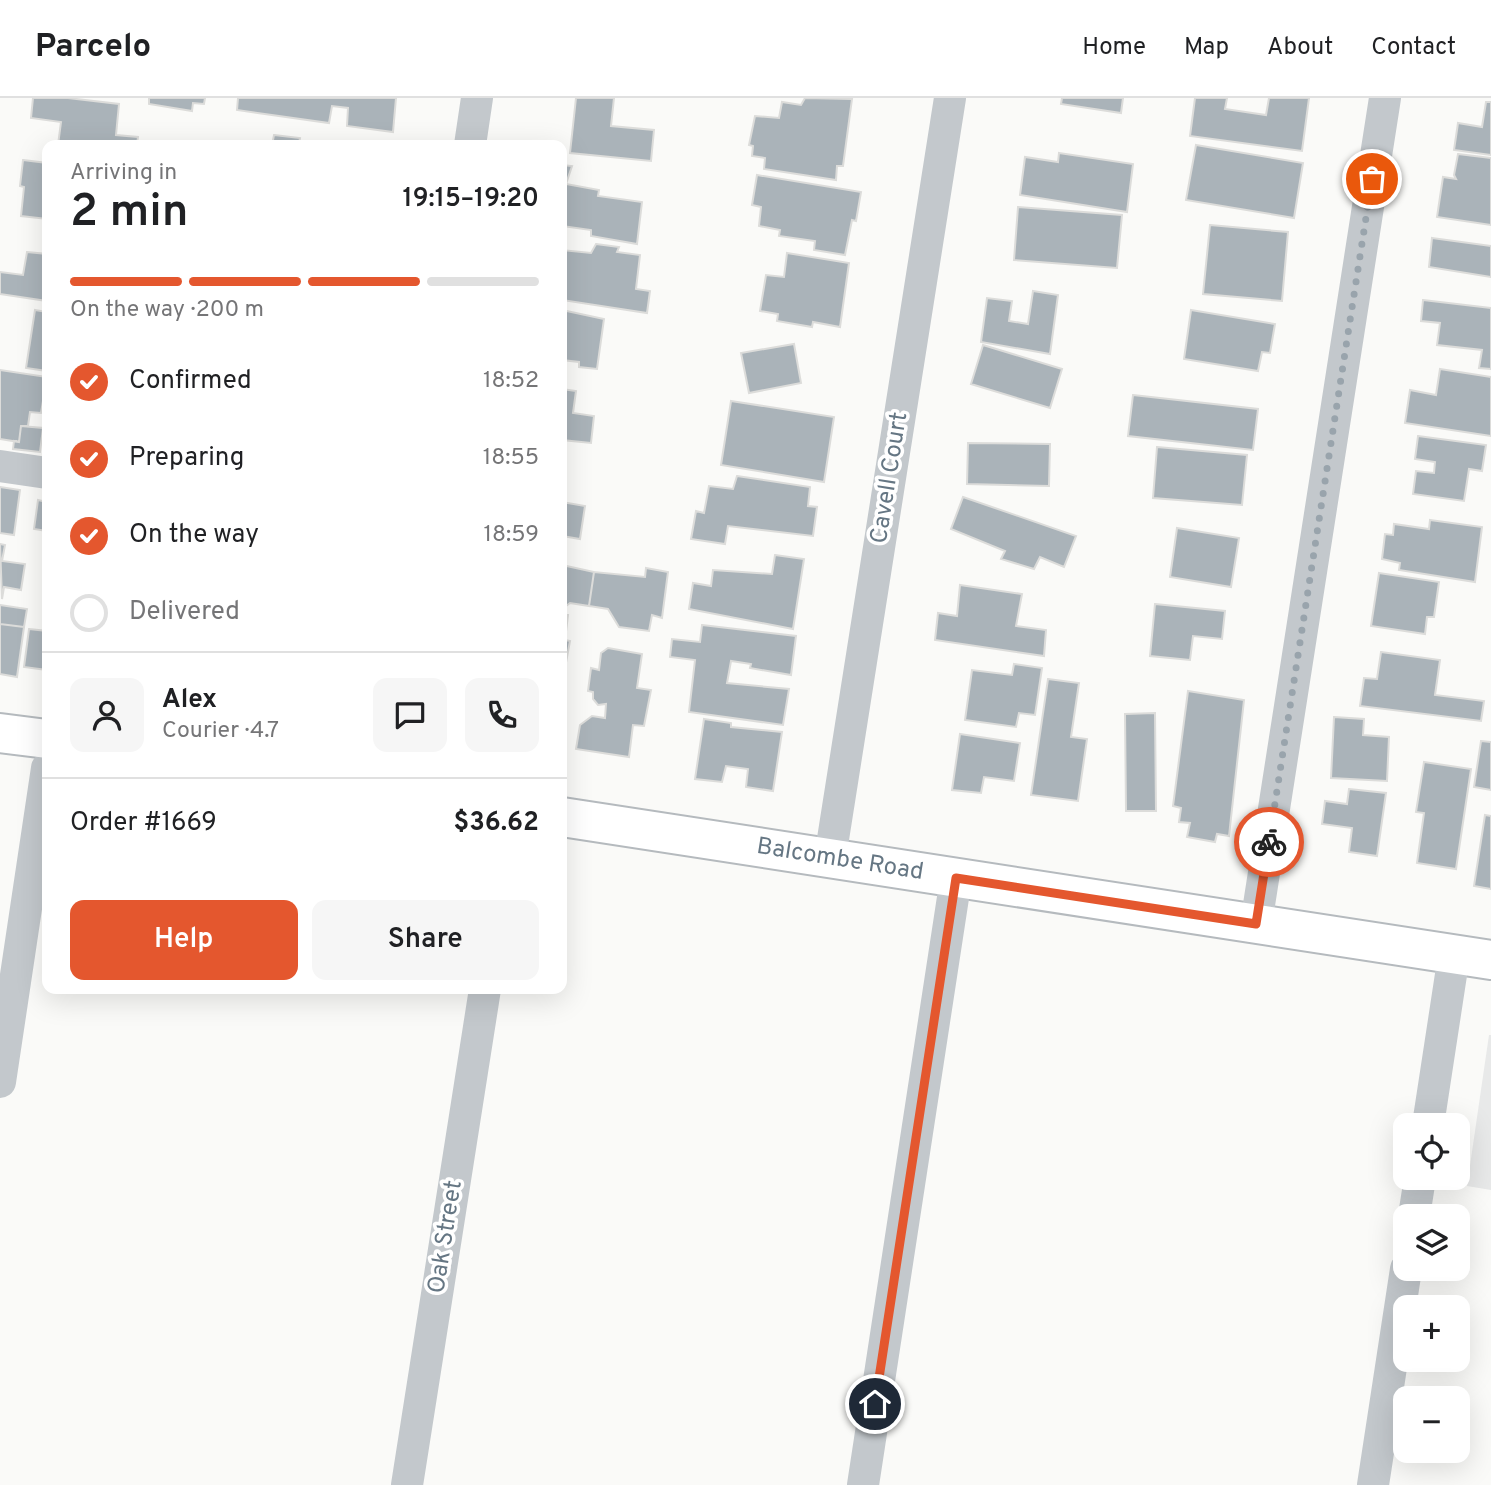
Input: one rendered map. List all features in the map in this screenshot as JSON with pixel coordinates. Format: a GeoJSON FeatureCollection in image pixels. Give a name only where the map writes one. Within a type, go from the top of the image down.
{"type":"FeatureCollection","features":[{"type":"Feature","properties":{"kind":"main road"},"geometry":{"type":"LineString","coordinates":[[0,733],[42,738]]}},
{"type":"Feature","properties":{"kind":"main road","name":"Balcombe Road"},"geometry":{"type":"LineString","coordinates":[[567,818],[1491,960]]}},
{"type":"Feature","properties":{"kind":"street"},"geometry":{"type":"LineString","coordinates":[[471,140],[477,98]]}},
{"type":"Feature","properties":{"kind":"street","name":"Cavell Court"},"geometry":{"type":"LineString","coordinates":[[830,858],[950,98]]}},
{"type":"Feature","properties":{"kind":"street"},"geometry":{"type":"LineString","coordinates":[[1256,924],[1385,98]]}},
{"type":"Feature","properties":{"kind":"street"},"geometry":{"type":"LineString","coordinates":[[0,466],[42,472]]}},
{"type":"Feature","properties":{"kind":"street"},"geometry":{"type":"LineString","coordinates":[[0,1082],[42,801]]}},
{"type":"Feature","properties":{"kind":"street"},"geometry":{"type":"LineString","coordinates":[[863,1485],[956,878]]}},
{"type":"Feature","properties":{"kind":"street"},"geometry":{"type":"LineString","coordinates":[[1430,1113],[1454,955]]}},
{"type":"Feature","properties":{"kind":"street","name":"Oak Street"},"geometry":{"type":"LineString","coordinates":[[407,1485],[484,994]]}},
{"type":"Feature","properties":{"kind":"street"},"geometry":{"type":"LineString","coordinates":[[1373,1485],[1404,1281]]}},
{"type":"Feature","properties":{"kind":"shaded area"},"geometry":{"type":"Polygon","coordinates":[[[1491,1035],[1491,1190],[1470,1186],[1470,1165],[1491,1035]]]}},
{"type":"Feature","properties":{"kind":"building"},"geometry":{"type":"Polygon","coordinates":[[[33,98],[68,98],[119,104],[116,135],[138,137],[138,140],[59,140],[61,122],[31,118],[33,98]]]}},
{"type":"Feature","properties":{"kind":"building"},"geometry":{"type":"Polygon","coordinates":[[[149,98],[205,98],[204,104],[193,103],[192,111],[149,104],[149,98]]]}},
{"type":"Feature","properties":{"kind":"building"},"geometry":{"type":"Polygon","coordinates":[[[238,98],[396,98],[393,132],[347,126],[348,108],[332,106],[329,123],[237,110],[238,98]]]}},
{"type":"Feature","properties":{"kind":"building"},"geometry":{"type":"Polygon","coordinates":[[[576,98],[614,98],[611,126],[654,130],[651,161],[570,153],[576,98]]]}},
{"type":"Feature","properties":{"kind":"building"},"geometry":{"type":"Polygon","coordinates":[[[805,98],[852,99],[843,166],[837,166],[836,180],[764,169],[765,158],[752,156],[753,146],[749,145],[755,116],[779,118],[782,102],[801,105],[805,98]]]}},
{"type":"Feature","properties":{"kind":"building"},"geometry":{"type":"Polygon","coordinates":[[[1062,98],[1123,98],[1121,113],[1061,104],[1062,98]]]}},
{"type":"Feature","properties":{"kind":"building"},"geometry":{"type":"Polygon","coordinates":[[[1195,98],[1227,98],[1225,109],[1266,115],[1269,98],[1309,98],[1302,151],[1190,136],[1195,98]]]}},
{"type":"Feature","properties":{"kind":"building"},"geometry":{"type":"Polygon","coordinates":[[[1486,102],[1491,102],[1491,155],[1454,150],[1458,123],[1482,127],[1486,102]]]}},
{"type":"Feature","properties":{"kind":"building"},"geometry":{"type":"Polygon","coordinates":[[[274,135],[300,138],[300,140],[273,140],[274,135]]]}},
{"type":"Feature","properties":{"kind":"building"},"geometry":{"type":"Polygon","coordinates":[[[1196,145],[1303,163],[1294,218],[1186,200],[1196,145]]]}},
{"type":"Feature","properties":{"kind":"building"},"geometry":{"type":"Polygon","coordinates":[[[1059,153],[1133,164],[1127,212],[1020,195],[1025,157],[1058,162],[1059,153]]]}},
{"type":"Feature","properties":{"kind":"building"},"geometry":{"type":"Polygon","coordinates":[[[1458,154],[1491,158],[1491,225],[1437,217],[1443,177],[1456,179],[1454,175],[1458,154]]]}},
{"type":"Feature","properties":{"kind":"building"},"geometry":{"type":"Polygon","coordinates":[[[23,160],[42,162],[42,218],[21,216],[24,187],[20,186],[23,160]]]}},
{"type":"Feature","properties":{"kind":"building"},"geometry":{"type":"Polygon","coordinates":[[[567,166],[572,166],[567,181],[567,166]]]}},
{"type":"Feature","properties":{"kind":"building"},"geometry":{"type":"Polygon","coordinates":[[[757,175],[861,192],[856,221],[852,220],[845,255],[814,250],[815,241],[779,236],[780,230],[759,226],[761,207],[752,205],[757,175]]]}},
{"type":"Feature","properties":{"kind":"building"},"geometry":{"type":"Polygon","coordinates":[[[567,184],[599,190],[598,196],[642,202],[637,244],[591,236],[591,230],[567,227],[567,184]]]}},
{"type":"Feature","properties":{"kind":"building"},"geometry":{"type":"Polygon","coordinates":[[[1018,207],[1122,215],[1117,268],[1014,260],[1018,207]]]}},
{"type":"Feature","properties":{"kind":"building"},"geometry":{"type":"Polygon","coordinates":[[[1210,225],[1288,232],[1282,301],[1203,294],[1210,225]]]}},
{"type":"Feature","properties":{"kind":"building"},"geometry":{"type":"Polygon","coordinates":[[[1432,238],[1491,246],[1491,277],[1429,267],[1432,238]]]}},
{"type":"Feature","properties":{"kind":"building"},"geometry":{"type":"Polygon","coordinates":[[[596,244],[619,247],[617,252],[640,255],[636,289],[650,291],[647,313],[567,301],[567,251],[591,253],[596,244]]]}},
{"type":"Feature","properties":{"kind":"building"},"geometry":{"type":"Polygon","coordinates":[[[27,252],[42,254],[42,300],[0,294],[0,272],[23,275],[27,252]]]}},
{"type":"Feature","properties":{"kind":"building"},"geometry":{"type":"Polygon","coordinates":[[[787,253],[849,263],[840,327],[813,322],[812,327],[777,321],[778,314],[760,311],[766,275],[784,277],[787,253]]]}},
{"type":"Feature","properties":{"kind":"building"},"geometry":{"type":"Polygon","coordinates":[[[1033,291],[1058,295],[1050,354],[981,342],[987,298],[1012,301],[1009,321],[1028,324],[1033,291]]]}},
{"type":"Feature","properties":{"kind":"building"},"geometry":{"type":"Polygon","coordinates":[[[1423,300],[1491,308],[1491,369],[1479,368],[1482,350],[1437,345],[1440,323],[1421,321],[1423,300]]]}},
{"type":"Feature","properties":{"kind":"building"},"geometry":{"type":"Polygon","coordinates":[[[35,310],[42,311],[42,370],[26,368],[35,310]]]}},
{"type":"Feature","properties":{"kind":"building"},"geometry":{"type":"Polygon","coordinates":[[[1191,310],[1275,324],[1270,353],[1262,352],[1258,371],[1184,359],[1191,310]]]}},
{"type":"Feature","properties":{"kind":"building"},"geometry":{"type":"Polygon","coordinates":[[[567,311],[604,319],[597,369],[579,367],[579,362],[567,361],[567,311]]]}},
{"type":"Feature","properties":{"kind":"building"},"geometry":{"type":"Polygon","coordinates":[[[794,344],[801,383],[749,393],[741,353],[794,344]]]}},
{"type":"Feature","properties":{"kind":"building"},"geometry":{"type":"Polygon","coordinates":[[[983,345],[1062,369],[1050,408],[971,384],[983,345]]]}},
{"type":"Feature","properties":{"kind":"building"},"geometry":{"type":"Polygon","coordinates":[[[1440,369],[1491,377],[1491,436],[1405,423],[1410,390],[1436,395],[1440,369]]]}},
{"type":"Feature","properties":{"kind":"building"},"geometry":{"type":"Polygon","coordinates":[[[0,370],[42,376],[41,413],[30,412],[28,426],[21,426],[19,442],[0,439],[0,370]]]}},
{"type":"Feature","properties":{"kind":"building"},"geometry":{"type":"Polygon","coordinates":[[[567,390],[576,391],[573,413],[594,416],[591,443],[567,441],[567,390]]]}},
{"type":"Feature","properties":{"kind":"building"},"geometry":{"type":"Polygon","coordinates":[[[1133,395],[1258,409],[1253,450],[1128,436],[1133,395]]]}},
{"type":"Feature","properties":{"kind":"building"},"geometry":{"type":"Polygon","coordinates":[[[731,401],[834,417],[824,482],[721,465],[731,401]]]}},
{"type":"Feature","properties":{"kind":"building"},"geometry":{"type":"Polygon","coordinates":[[[21,426],[42,428],[40,452],[13,449],[14,441],[19,442],[21,426]]]}},
{"type":"Feature","properties":{"kind":"building"},"geometry":{"type":"Polygon","coordinates":[[[1418,436],[1486,445],[1482,471],[1469,469],[1464,501],[1413,494],[1416,471],[1434,473],[1435,462],[1415,459],[1418,436]]]}},
{"type":"Feature","properties":{"kind":"building"},"geometry":{"type":"Polygon","coordinates":[[[968,443],[1050,444],[1049,486],[967,484],[968,443]]]}},
{"type":"Feature","properties":{"kind":"building"},"geometry":{"type":"Polygon","coordinates":[[[1157,447],[1247,455],[1242,505],[1153,498],[1157,447]]]}},
{"type":"Feature","properties":{"kind":"building"},"geometry":{"type":"Polygon","coordinates":[[[737,476],[810,487],[808,506],[817,507],[813,536],[728,526],[725,544],[691,539],[696,511],[704,513],[709,486],[733,489],[737,476]]]}},
{"type":"Feature","properties":{"kind":"building"},"geometry":{"type":"Polygon","coordinates":[[[0,487],[20,490],[14,535],[0,533],[0,487]]]}},
{"type":"Feature","properties":{"kind":"building"},"geometry":{"type":"Polygon","coordinates":[[[963,497],[1076,536],[1064,567],[1040,557],[1034,569],[1001,559],[1005,551],[951,529],[963,497]]]}},
{"type":"Feature","properties":{"kind":"building"},"geometry":{"type":"Polygon","coordinates":[[[38,500],[42,501],[42,530],[34,529],[38,500]]]}},
{"type":"Feature","properties":{"kind":"building"},"geometry":{"type":"Polygon","coordinates":[[[567,503],[585,506],[580,539],[567,537],[567,503]]]}},
{"type":"Feature","properties":{"kind":"building"},"geometry":{"type":"Polygon","coordinates":[[[1430,520],[1482,527],[1475,582],[1399,570],[1400,563],[1382,559],[1385,534],[1393,535],[1394,524],[1429,529],[1430,520]]]}},
{"type":"Feature","properties":{"kind":"building"},"geometry":{"type":"Polygon","coordinates":[[[1177,528],[1239,538],[1231,587],[1170,577],[1177,528]]]}},
{"type":"Feature","properties":{"kind":"building"},"geometry":{"type":"Polygon","coordinates":[[[0,544],[5,545],[2,561],[25,564],[21,590],[4,587],[2,599],[0,544]]]}},
{"type":"Feature","properties":{"kind":"building"},"geometry":{"type":"Polygon","coordinates":[[[775,555],[804,559],[793,629],[689,609],[693,583],[711,586],[713,570],[772,574],[775,555]]]}},
{"type":"Feature","properties":{"kind":"building"},"geometry":{"type":"Polygon","coordinates":[[[567,566],[594,572],[589,606],[570,603],[567,605],[567,566]]]}},
{"type":"Feature","properties":{"kind":"building"},"geometry":{"type":"Polygon","coordinates":[[[646,568],[668,572],[662,618],[652,615],[649,631],[619,627],[608,609],[589,606],[594,572],[645,577],[646,568]]]}},
{"type":"Feature","properties":{"kind":"building"},"geometry":{"type":"Polygon","coordinates":[[[1379,573],[1439,582],[1434,617],[1427,617],[1425,634],[1371,626],[1379,573]]]}},
{"type":"Feature","properties":{"kind":"building"},"geometry":{"type":"Polygon","coordinates":[[[960,585],[1022,594],[1016,626],[1046,630],[1044,656],[935,640],[938,613],[957,616],[960,585]]]}},
{"type":"Feature","properties":{"kind":"building"},"geometry":{"type":"Polygon","coordinates":[[[1155,604],[1225,611],[1222,639],[1193,636],[1190,660],[1150,656],[1155,604]]]}},
{"type":"Feature","properties":{"kind":"building"},"geometry":{"type":"Polygon","coordinates":[[[0,605],[27,609],[24,627],[0,624],[0,605]]]}},
{"type":"Feature","properties":{"kind":"building"},"geometry":{"type":"Polygon","coordinates":[[[0,624],[24,627],[17,677],[0,674],[0,624]]]}},
{"type":"Feature","properties":{"kind":"building"},"geometry":{"type":"Polygon","coordinates":[[[702,625],[796,636],[791,675],[750,668],[751,664],[731,661],[727,683],[789,689],[783,725],[689,712],[695,660],[670,657],[672,639],[700,642],[702,625]]]}},
{"type":"Feature","properties":{"kind":"building"},"geometry":{"type":"Polygon","coordinates":[[[29,629],[42,630],[42,669],[24,667],[29,629]]]}},
{"type":"Feature","properties":{"kind":"building"},"geometry":{"type":"Polygon","coordinates":[[[608,648],[642,654],[637,688],[651,690],[644,726],[633,725],[629,757],[576,749],[580,725],[592,716],[605,718],[606,704],[598,705],[593,699],[593,692],[588,691],[591,668],[599,670],[601,653],[608,648]]]}},
{"type":"Feature","properties":{"kind":"building"},"geometry":{"type":"Polygon","coordinates":[[[1381,652],[1440,660],[1435,695],[1484,701],[1481,721],[1360,706],[1364,678],[1377,679],[1381,652]]]}},
{"type":"Feature","properties":{"kind":"building"},"geometry":{"type":"Polygon","coordinates":[[[1014,664],[1042,668],[1035,715],[1019,713],[1016,727],[965,720],[972,670],[1012,675],[1014,664]]]}},
{"type":"Feature","properties":{"kind":"building"},"geometry":{"type":"Polygon","coordinates":[[[1048,679],[1079,683],[1071,737],[1087,739],[1078,801],[1031,795],[1048,679]]]}},
{"type":"Feature","properties":{"kind":"building"},"geometry":{"type":"Polygon","coordinates":[[[1188,691],[1244,700],[1229,836],[1217,834],[1215,842],[1187,837],[1190,823],[1179,822],[1181,808],[1173,806],[1188,691]]]}},
{"type":"Feature","properties":{"kind":"building"},"geometry":{"type":"Polygon","coordinates":[[[1155,713],[1156,811],[1126,811],[1125,714],[1155,713]]]}},
{"type":"Feature","properties":{"kind":"building"},"geometry":{"type":"Polygon","coordinates":[[[1334,717],[1364,719],[1363,735],[1389,737],[1387,781],[1331,778],[1334,717]]]}},
{"type":"Feature","properties":{"kind":"building"},"geometry":{"type":"Polygon","coordinates":[[[704,719],[731,723],[731,727],[782,732],[773,791],[746,787],[748,769],[726,766],[722,782],[695,779],[704,719]]]}},
{"type":"Feature","properties":{"kind":"building"},"geometry":{"type":"Polygon","coordinates":[[[960,734],[1020,743],[1014,781],[984,777],[981,793],[952,790],[960,734]]]}},
{"type":"Feature","properties":{"kind":"building"},"geometry":{"type":"Polygon","coordinates":[[[1481,741],[1491,742],[1491,790],[1474,787],[1481,741]]]}},
{"type":"Feature","properties":{"kind":"building"},"geometry":{"type":"Polygon","coordinates":[[[1424,762],[1471,769],[1456,869],[1417,863],[1424,813],[1416,812],[1424,762]]]}},
{"type":"Feature","properties":{"kind":"building"},"geometry":{"type":"Polygon","coordinates":[[[1349,789],[1386,793],[1377,856],[1349,852],[1352,828],[1322,824],[1325,801],[1347,804],[1349,789]]]}},
{"type":"Feature","properties":{"kind":"building"},"geometry":{"type":"Polygon","coordinates":[[[1485,815],[1491,816],[1491,889],[1474,886],[1485,815]]]}},
{"type":"Feature","properties":{"kind":"way so far"},"geometry":{"type":"LineString","coordinates":[[1269,842],[1372,179]]}},
{"type":"Feature","properties":{"kind":"route"},"geometry":{"type":"LineString","coordinates":[[875,1404],[956,878],[1256,924],[1269,842]]}}]}
